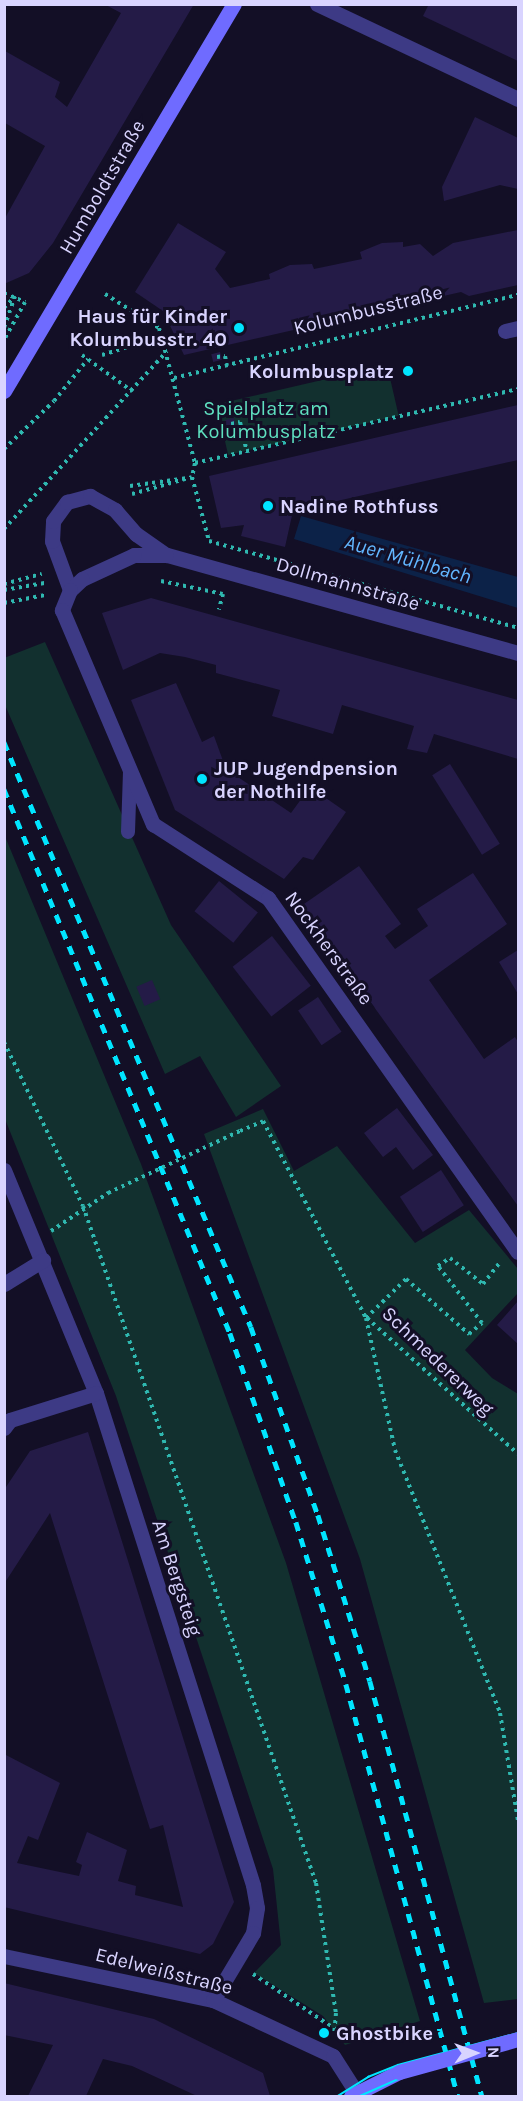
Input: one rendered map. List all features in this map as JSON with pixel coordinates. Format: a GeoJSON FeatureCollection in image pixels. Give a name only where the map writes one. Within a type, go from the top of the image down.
{"type":"FeatureCollection","features":[{"type":"Feature","properties":{"kind":"main road","name":"Humboldtstraße"},"geometry":{"type":"LineString","coordinates":[[4,390],[234,4]]}},
{"type":"Feature","properties":{"kind":"main road"},"geometry":{"type":"LineString","coordinates":[[353,2094],[399,2072],[519,2039]]}},
{"type":"Feature","properties":{"kind":"street"},"geometry":{"type":"LineString","coordinates":[[316,4],[519,99]]}},
{"type":"Feature","properties":{"kind":"street","name":"Dollmannstraße"},"geometry":{"type":"LineString","coordinates":[[166,555],[136,534],[115,510],[90,496],[67,502],[53,520],[52,541],[70,590],[82,579],[134,555],[166,555],[519,653]]}},
{"type":"Feature","properties":{"kind":"street","name":"Nockherstraße"},"geometry":{"type":"LineString","coordinates":[[70,590],[62,610],[153,824],[268,898],[283,916],[516,1249]]}},
{"type":"Feature","properties":{"kind":"street","name":"Am Bergsteig"},"geometry":{"type":"LineString","coordinates":[[4,1170],[96,1393],[253,1885],[257,1908],[253,1933],[213,2000]]}},
{"type":"Feature","properties":{"kind":"street"},"geometry":{"type":"LineString","coordinates":[[4,1284],[43,1260]]}},
{"type":"Feature","properties":{"kind":"street"},"geometry":{"type":"LineString","coordinates":[[6,1421],[96,1393]]}},
{"type":"Feature","properties":{"kind":"street","name":"Edelweißstraße"},"geometry":{"type":"LineString","coordinates":[[4,1956],[213,2000],[333,2056]]}},
{"type":"Feature","properties":{"kind":"street"},"geometry":{"type":"LineString","coordinates":[[333,2056],[353,2094]]}},
{"type":"Feature","properties":{"kind":"lane"},"geometry":{"type":"LineString","coordinates":[[128,832],[130,771]]}},
{"type":"Feature","properties":{"kind":"path"},"geometry":{"type":"LineString","coordinates":[[4,293],[25,302],[4,340]]}},
{"type":"Feature","properties":{"kind":"path"},"geometry":{"type":"LineString","coordinates":[[105,294],[159,328],[167,351],[195,463],[189,477],[176,485],[132,494]]}},
{"type":"Feature","properties":{"kind":"path","name":"Kolumbusstraße"},"geometry":{"type":"LineString","coordinates":[[174,378],[519,295]]}},
{"type":"Feature","properties":{"kind":"path"},"geometry":{"type":"LineString","coordinates":[[4,308],[15,296]]}},
{"type":"Feature","properties":{"kind":"path"},"geometry":{"type":"LineString","coordinates":[[4,328],[14,310],[15,296]]}},
{"type":"Feature","properties":{"kind":"path"},"geometry":{"type":"LineString","coordinates":[[102,355],[146,345],[162,336]]}},
{"type":"Feature","properties":{"kind":"path"},"geometry":{"type":"LineString","coordinates":[[100,346],[162,336]]}},
{"type":"Feature","properties":{"kind":"path"},"geometry":{"type":"LineString","coordinates":[[4,529],[167,351]]}},
{"type":"Feature","properties":{"kind":"path"},"geometry":{"type":"LineString","coordinates":[[82,355],[132,391]]}},
{"type":"Feature","properties":{"kind":"path"},"geometry":{"type":"LineString","coordinates":[[217,357],[225,356],[227,366]]}},
{"type":"Feature","properties":{"kind":"path"},"geometry":{"type":"LineString","coordinates":[[4,448],[54,401],[88,359]]}},
{"type":"Feature","properties":{"kind":"path"},"geometry":{"type":"LineString","coordinates":[[195,463],[519,389]]}},
{"type":"Feature","properties":{"kind":"path"},"geometry":{"type":"LineString","coordinates":[[231,424],[240,422],[247,452]]}},
{"type":"Feature","properties":{"kind":"path"},"geometry":{"type":"LineString","coordinates":[[130,486],[174,477],[189,477]]}},
{"type":"Feature","properties":{"kind":"path"},"geometry":{"type":"LineString","coordinates":[[189,477],[208,541],[519,628]]}},
{"type":"Feature","properties":{"kind":"path"},"geometry":{"type":"LineString","coordinates":[[6,583],[52,572]]}},
{"type":"Feature","properties":{"kind":"path"},"geometry":{"type":"LineString","coordinates":[[4,590],[54,581]]}},
{"type":"Feature","properties":{"kind":"path"},"geometry":{"type":"LineString","coordinates":[[160,581],[204,593],[223,594],[219,609]]}},
{"type":"Feature","properties":{"kind":"path"},"geometry":{"type":"LineString","coordinates":[[4,1042],[82,1206],[316,1883],[336,2013],[333,2056]]}},
{"type":"Feature","properties":{"kind":"path"},"geometry":{"type":"LineString","coordinates":[[36,1243],[82,1206],[263,1121],[366,1317],[395,1450],[500,1713],[519,1820]]}},
{"type":"Feature","properties":{"kind":"path","name":"Schmedererweg"},"geometry":{"type":"LineString","coordinates":[[516,1249],[483,1284],[450,1258],[438,1266],[482,1323],[469,1334],[406,1279],[366,1317],[519,1454]]}},
{"type":"Feature","properties":{"kind":"path"},"geometry":{"type":"LineString","coordinates":[[237,1963],[335,2029]]}},
{"type":"Feature","properties":{"kind":"green space","name":"Spielplatz am Kolumbusplatz"},"geometry":{"type":"Polygon","coordinates":[[[387,365],[399,416],[228,455],[216,404],[387,365]]]}},
{"type":"Feature","properties":{"kind":"green space"},"geometry":{"type":"Polygon","coordinates":[[[45,642],[171,925],[281,1086],[236,1117],[200,1056],[165,1074],[5,705],[4,658],[45,642]]]}},
{"type":"Feature","properties":{"kind":"green space"},"geometry":{"type":"Polygon","coordinates":[[[4,834],[141,1164],[286,1563],[420,2021],[345,2045],[323,2016],[254,1973],[281,1945],[273,1869],[116,1396],[5,1119],[4,834]]]}},
{"type":"Feature","properties":{"kind":"green space"},"geometry":{"type":"Polygon","coordinates":[[[263,1109],[294,1171],[337,1146],[415,1243],[469,1210],[518,1269],[518,1293],[465,1350],[492,1378],[518,1394],[518,1999],[484,2003],[360,1559],[204,1134],[263,1109]]]}},
{"type":"Feature","properties":{"kind":"water","name":"Auer Mühlbach"},"geometry":{"type":"Polygon","coordinates":[[[301,516],[518,577],[518,608],[294,539],[301,516]]]}},
{"type":"Feature","properties":{"kind":"building"},"geometry":{"type":"Polygon","coordinates":[[[104,4],[194,4],[53,243],[29,273],[4,284],[4,220],[45,146],[5,123],[5,51],[60,82],[55,97],[67,107],[121,13],[104,4]]]}},
{"type":"Feature","properties":{"kind":"building"},"geometry":{"type":"Polygon","coordinates":[[[429,4],[518,4],[518,61],[423,16],[429,4]]]}},
{"type":"Feature","properties":{"kind":"building"},"geometry":{"type":"Polygon","coordinates":[[[475,117],[518,138],[518,189],[500,185],[444,201],[442,187],[475,117]]]}},
{"type":"Feature","properties":{"kind":"building"},"geometry":{"type":"Polygon","coordinates":[[[178,223],[226,252],[215,269],[230,288],[270,279],[269,274],[290,265],[312,264],[314,269],[362,259],[360,252],[382,243],[403,242],[403,247],[420,244],[433,256],[453,243],[518,230],[518,285],[469,296],[461,292],[184,355],[163,311],[135,292],[178,223]]]}},
{"type":"Feature","properties":{"kind":"building"},"geometry":{"type":"Polygon","coordinates":[[[220,352],[222,360],[213,362],[211,354],[220,352]]]}},
{"type":"Feature","properties":{"kind":"building"},"geometry":{"type":"Polygon","coordinates":[[[518,405],[518,460],[293,511],[285,547],[241,536],[244,525],[221,528],[209,476],[518,405]]]}},
{"type":"Feature","properties":{"kind":"building"},"geometry":{"type":"Polygon","coordinates":[[[234,418],[236,427],[227,429],[225,420],[234,418]]]}},
{"type":"Feature","properties":{"kind":"building"},"geometry":{"type":"Polygon","coordinates":[[[151,598],[518,700],[518,759],[434,734],[427,753],[407,749],[414,726],[342,705],[333,734],[272,716],[280,690],[216,673],[216,665],[185,657],[160,653],[123,670],[102,613],[151,598]]]}},
{"type":"Feature","properties":{"kind":"building"},"geometry":{"type":"Polygon","coordinates":[[[176,683],[202,742],[214,736],[226,769],[291,813],[310,787],[346,812],[313,860],[303,857],[284,879],[175,810],[131,700],[176,683]]]}},
{"type":"Feature","properties":{"kind":"building"},"geometry":{"type":"Polygon","coordinates":[[[450,764],[500,844],[482,855],[432,775],[450,764]]]}},
{"type":"Feature","properties":{"kind":"building"},"geometry":{"type":"Polygon","coordinates":[[[359,866],[401,924],[385,936],[395,949],[428,926],[417,909],[473,873],[507,924],[429,980],[484,1059],[515,1037],[518,1042],[518,1206],[301,906],[359,866]]]}},
{"type":"Feature","properties":{"kind":"building"},"geometry":{"type":"Polygon","coordinates":[[[219,881],[258,912],[233,943],[194,911],[219,881]]]}},
{"type":"Feature","properties":{"kind":"building"},"geometry":{"type":"Polygon","coordinates":[[[272,936],[311,986],[271,1016],[233,967],[272,936]]]}},
{"type":"Feature","properties":{"kind":"building"},"geometry":{"type":"Polygon","coordinates":[[[518,950],[518,994],[499,962],[518,950]]]}},
{"type":"Feature","properties":{"kind":"building"},"geometry":{"type":"Polygon","coordinates":[[[152,980],[160,999],[145,1006],[136,987],[152,980]]]}},
{"type":"Feature","properties":{"kind":"building"},"geometry":{"type":"Polygon","coordinates":[[[318,997],[341,1032],[322,1045],[298,1010],[318,997]]]}},
{"type":"Feature","properties":{"kind":"building"},"geometry":{"type":"Polygon","coordinates":[[[397,1108],[433,1155],[413,1170],[396,1147],[383,1157],[364,1133],[397,1108]]]}},
{"type":"Feature","properties":{"kind":"building"},"geometry":{"type":"Polygon","coordinates":[[[441,1170],[464,1205],[423,1232],[400,1197],[441,1170]]]}},
{"type":"Feature","properties":{"kind":"building"},"geometry":{"type":"Polygon","coordinates":[[[518,1301],[518,1344],[497,1325],[518,1301]]]}},
{"type":"Feature","properties":{"kind":"building"},"geometry":{"type":"Polygon","coordinates":[[[88,1432],[234,1902],[213,1944],[200,1954],[4,1907],[4,1754],[60,1783],[38,1840],[28,1836],[17,1863],[79,1876],[82,1865],[76,1862],[87,1832],[127,1850],[118,1881],[136,1886],[135,1895],[183,1907],[163,1825],[150,1829],[50,1513],[4,1584],[4,1490],[30,1451],[88,1432]]]}},
{"type":"Feature","properties":{"kind":"building"},"geometry":{"type":"Polygon","coordinates":[[[4,1983],[154,2019],[263,2073],[270,2096],[197,2096],[132,2066],[103,2059],[86,2096],[28,2096],[53,2045],[4,2035],[4,1983]]]}},
{"type":"Feature","properties":{"kind":"tram line"},"geometry":{"type":"LineString","coordinates":[[338,2096],[368,2077],[398,2065],[518,2033]]}},
{"type":"Feature","properties":{"kind":"tram line"},"geometry":{"type":"LineString","coordinates":[[360,2096],[401,2078],[518,2045]]}},
{"type":"Feature","properties":{"kind":"railway"},"geometry":{"type":"LineString","coordinates":[[4,742],[251,1327],[318,1515],[370,1681],[482,2096]]}},
{"type":"Feature","properties":{"kind":"railway"},"geometry":{"type":"LineString","coordinates":[[4,789],[230,1333],[296,1522],[346,1684],[458,2096]]}},
{"type":"Feature","properties":{"kind":"place","name":"Haus für Kinder Kolumbusstr. 40"},"geometry":{"type":"Point","coordinates":[239,328]}},
{"type":"Feature","properties":{"kind":"place","name":"Kolumbusplatz"},"geometry":{"type":"Point","coordinates":[408,371]}},
{"type":"Feature","properties":{"kind":"place","name":"Nadine Rothfuss"},"geometry":{"type":"Point","coordinates":[268,506]}},
{"type":"Feature","properties":{"kind":"place","name":"JUP Jugendpension der Nothilfe"},"geometry":{"type":"Point","coordinates":[202,779]}},
{"type":"Feature","properties":{"kind":"place","name":"Ghostbike"},"geometry":{"type":"Point","coordinates":[324,2033]}}]}
